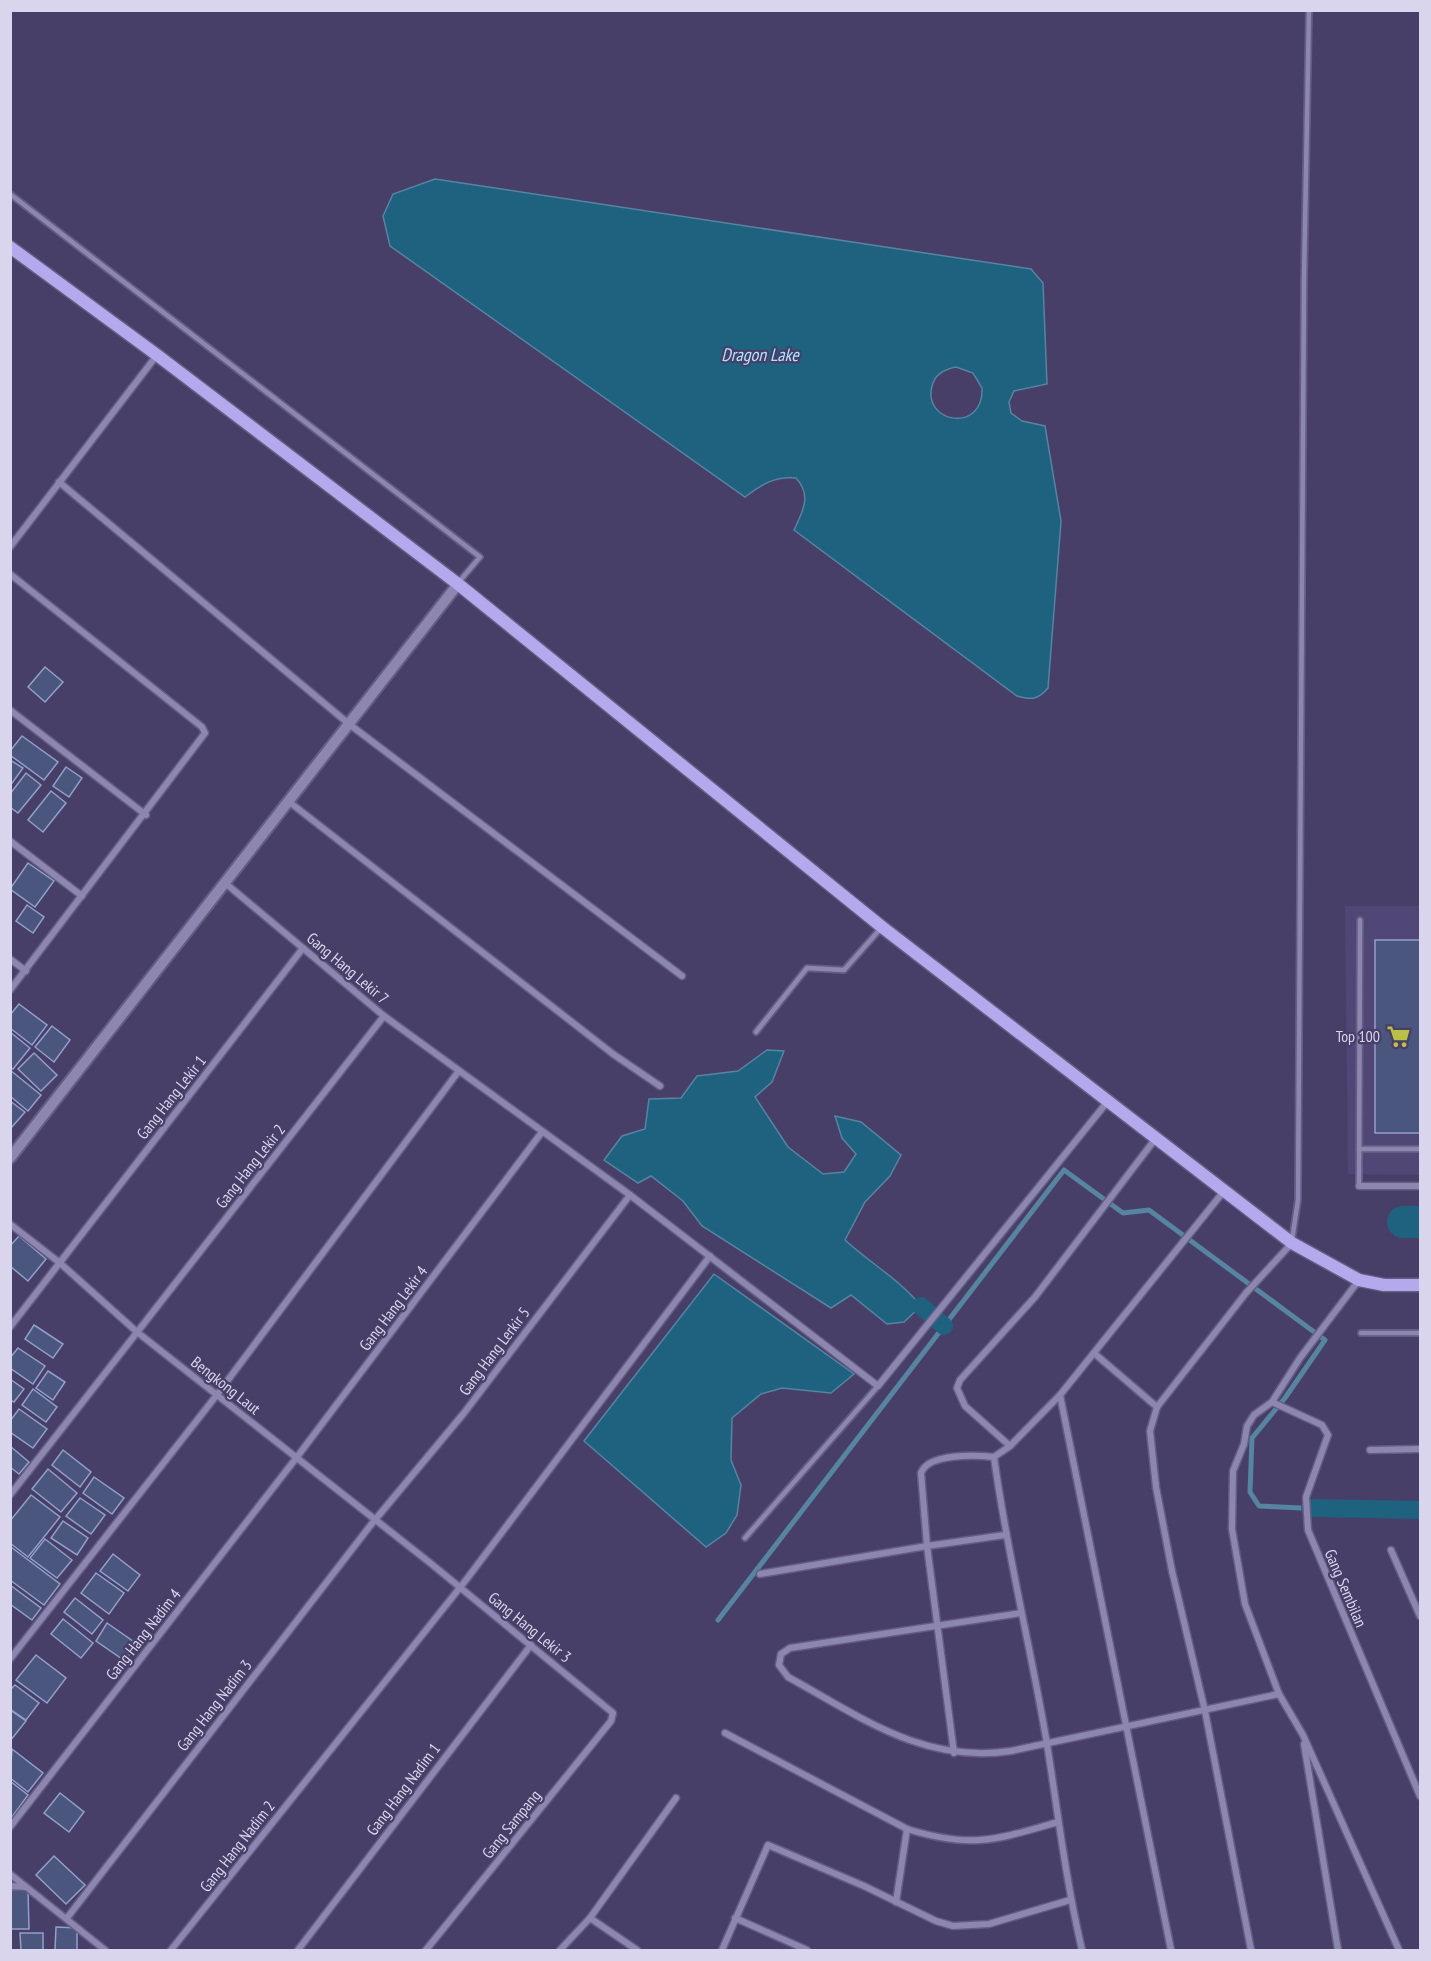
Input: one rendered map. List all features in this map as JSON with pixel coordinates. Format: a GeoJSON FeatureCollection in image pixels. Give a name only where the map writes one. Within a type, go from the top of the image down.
{"type":"FeatureCollection","features":[{"type":"Feature","properties":{"kind":"main road"},"geometry":{"type":"LineString","coordinates":[[10,247],[158,355],[458,584],[882,927],[1292,1243],[1359,1280],[1384,1285],[1420,1285]]}},
{"type":"Feature","properties":{"kind":"street"},"geometry":{"type":"LineString","coordinates":[[10,547],[158,355]]}},
{"type":"Feature","properties":{"kind":"street"},"geometry":{"type":"LineString","coordinates":[[59,482],[349,724],[682,976]]}},
{"type":"Feature","properties":{"kind":"street"},"geometry":{"type":"LineString","coordinates":[[10,574],[204,730],[203,737],[146,815],[10,990]]}},
{"type":"Feature","properties":{"kind":"street"},"geometry":{"type":"LineString","coordinates":[[10,1158],[458,584]]}},
{"type":"Feature","properties":{"kind":"street"},"geometry":{"type":"LineString","coordinates":[[10,710],[146,815]]}},
{"type":"Feature","properties":{"kind":"street"},"geometry":{"type":"LineString","coordinates":[[287,801],[613,1054],[660,1086]]}},
{"type":"Feature","properties":{"kind":"street"},"geometry":{"type":"LineString","coordinates":[[10,841],[82,896]]}},
{"type":"Feature","properties":{"kind":"street","name":"Gang Hang Lekir 7"},"geometry":{"type":"LineString","coordinates":[[224,882],[384,1016],[458,1072],[630,1194],[878,1386]]}},
{"type":"Feature","properties":{"kind":"street","name":"Gang Hang Lekir 1"},"geometry":{"type":"LineString","coordinates":[[10,1327],[303,948]]}},
{"type":"Feature","properties":{"kind":"street"},"geometry":{"type":"LineString","coordinates":[[10,959],[26,971]]}},
{"type":"Feature","properties":{"kind":"street","name":"Gang Hang Lekir 2"},"geometry":{"type":"LineString","coordinates":[[10,1495],[384,1016]]}},
{"type":"Feature","properties":{"kind":"street"},"geometry":{"type":"LineString","coordinates":[[10,1659],[216,1396],[458,1072]]}},
{"type":"Feature","properties":{"kind":"street"},"geometry":{"type":"LineString","coordinates":[[878,1386],[1109,1100]]}},
{"type":"Feature","properties":{"kind":"street","name":"Gang Hang Lekir 4"},"geometry":{"type":"LineString","coordinates":[[297,1457],[542,1132]]}},
{"type":"Feature","properties":{"kind":"street"},"geometry":{"type":"LineString","coordinates":[[1010,1446],[965,1406],[957,1388],[960,1380],[1035,1297],[1156,1138]]}},
{"type":"Feature","properties":{"kind":"street"},"geometry":{"type":"LineString","coordinates":[[1359,1186],[1420,1186]]}},
{"type":"Feature","properties":{"kind":"street"},"geometry":{"type":"LineString","coordinates":[[954,1753],[940,1627],[927,1546],[921,1473],[923,1467],[930,1462],[970,1455],[994,1457],[1010,1446],[1060,1395],[1224,1191]]}},
{"type":"Feature","properties":{"kind":"street","name":"Gang Hang Lerkir 5"},"geometry":{"type":"LineString","coordinates":[[374,1520],[464,1413],[630,1194]]}},
{"type":"Feature","properties":{"kind":"street","name":"Bengkong Laut"},"geometry":{"type":"LineString","coordinates":[[10,1224],[60,1263],[137,1332],[216,1396],[429,1562]]}},
{"type":"Feature","properties":{"kind":"street"},"geometry":{"type":"LineString","coordinates":[[1251,1950],[1205,1711],[1156,1487],[1150,1431],[1157,1407],[1246,1293],[1292,1243]]}},
{"type":"Feature","properties":{"kind":"street","name":"Gang Hang Nadim 2"},"geometry":{"type":"LineString","coordinates":[[171,1950],[460,1587],[710,1256]]}},
{"type":"Feature","properties":{"kind":"street"},"geometry":{"type":"LineString","coordinates":[[1359,1280],[1312,1342],[1275,1403],[1254,1414],[1247,1426],[1244,1444],[1233,1471],[1232,1529],[1245,1604],[1279,1694],[1303,1735],[1399,1950]]}},
{"type":"Feature","properties":{"kind":"street"},"geometry":{"type":"LineString","coordinates":[[1094,1353],[1157,1407]]}},
{"type":"Feature","properties":{"kind":"street"},"geometry":{"type":"LineString","coordinates":[[1060,1395],[1171,1950]]}},
{"type":"Feature","properties":{"kind":"street","name":"Gang Sembilan"},"geometry":{"type":"LineString","coordinates":[[1275,1403],[1322,1425],[1328,1435],[1306,1497],[1308,1530],[1420,1796]]}},
{"type":"Feature","properties":{"kind":"street"},"geometry":{"type":"LineString","coordinates":[[1370,1450],[1420,1449]]}},
{"type":"Feature","properties":{"kind":"street","name":"Gang Hang Nadim 4"},"geometry":{"type":"LineString","coordinates":[[10,1827],[297,1457]]}},
{"type":"Feature","properties":{"kind":"street"},"geometry":{"type":"LineString","coordinates":[[994,1457],[1005,1535],[1047,1744],[1070,1900],[1082,1950]]}},
{"type":"Feature","properties":{"kind":"street","name":"Gang Hang Nadim 3"},"geometry":{"type":"LineString","coordinates":[[67,1918],[374,1520]]}},
{"type":"Feature","properties":{"kind":"street"},"geometry":{"type":"LineString","coordinates":[[760,1574],[1005,1535]]}},
{"type":"Feature","properties":{"kind":"street"},"geometry":{"type":"LineString","coordinates":[[1391,1550],[1420,1616]]}},
{"type":"Feature","properties":{"kind":"street","name":"Gang Hang Lekir 3"},"geometry":{"type":"LineString","coordinates":[[429,1562],[614,1713]]}},
{"type":"Feature","properties":{"kind":"street"},"geometry":{"type":"LineString","coordinates":[[1021,1613],[790,1648],[781,1654],[779,1665],[788,1677],[885,1730],[916,1744],[954,1753],[985,1755],[1047,1744],[1279,1694]]}},
{"type":"Feature","properties":{"kind":"street","name":"Gang Hang Nadim 1"},"geometry":{"type":"LineString","coordinates":[[298,1950],[531,1645]]}},
{"type":"Feature","properties":{"kind":"street","name":"Gang Sampang"},"geometry":{"type":"LineString","coordinates":[[426,1950],[611,1721],[614,1713]]}},
{"type":"Feature","properties":{"kind":"street"},"geometry":{"type":"LineString","coordinates":[[725,1733],[907,1829],[963,1842],[994,1840],[1058,1822]]}},
{"type":"Feature","properties":{"kind":"street"},"geometry":{"type":"LineString","coordinates":[[1303,1735],[1338,1950]]}},
{"type":"Feature","properties":{"kind":"street"},"geometry":{"type":"LineString","coordinates":[[560,1950],[590,1918],[676,1798]]}},
{"type":"Feature","properties":{"kind":"street"},"geometry":{"type":"LineString","coordinates":[[896,1902],[907,1829]]}},
{"type":"Feature","properties":{"kind":"street"},"geometry":{"type":"LineString","coordinates":[[722,1950],[768,1845],[936,1921],[970,1926],[989,1924],[1070,1900]]}},
{"type":"Feature","properties":{"kind":"street"},"geometry":{"type":"LineString","coordinates":[[10,1874],[105,1950]]}},
{"type":"Feature","properties":{"kind":"street"},"geometry":{"type":"LineString","coordinates":[[10,1886],[26,1887]]}},
{"type":"Feature","properties":{"kind":"street"},"geometry":{"type":"LineString","coordinates":[[590,1918],[637,1950]]}},
{"type":"Feature","properties":{"kind":"street"},"geometry":{"type":"LineString","coordinates":[[735,1918],[807,1950]]}},
{"type":"Feature","properties":{"kind":"lane"},"geometry":{"type":"LineString","coordinates":[[1292,1243],[1298,1200],[1304,280],[1310,10]]}},
{"type":"Feature","properties":{"kind":"lane"},"geometry":{"type":"LineString","coordinates":[[10,194],[480,557],[458,584]]}},
{"type":"Feature","properties":{"kind":"lane"},"geometry":{"type":"LineString","coordinates":[[1359,1186],[1360,920]]}},
{"type":"Feature","properties":{"kind":"lane"},"geometry":{"type":"LineString","coordinates":[[756,1032],[807,968],[844,970],[882,927]]}},
{"type":"Feature","properties":{"kind":"lane"},"geometry":{"type":"LineString","coordinates":[[1359,1149],[1420,1149]]}},
{"type":"Feature","properties":{"kind":"lane"},"geometry":{"type":"LineString","coordinates":[[1361,1333],[1420,1333]]}},
{"type":"Feature","properties":{"kind":"lane"},"geometry":{"type":"LineString","coordinates":[[745,1538],[878,1386]]}},
{"type":"Feature","properties":{"kind":"shaded area"},"geometry":{"type":"Polygon","coordinates":[[[1345,906],[1420,906],[1420,1175],[1348,1174],[1345,906]]]}},
{"type":"Feature","properties":{"kind":"water","name":"Dragon Lake"},"geometry":{"type":"Polygon","coordinates":[[[435,179],[1031,269],[1043,283],[1047,384],[1014,391],[1009,402],[1011,413],[1022,421],[1045,426],[1061,521],[1048,688],[1034,698],[1017,696],[794,530],[803,510],[805,497],[801,484],[796,478],[782,478],[769,482],[745,497],[390,246],[383,216],[393,194],[435,179]],[[956,367],[944,371],[933,382],[931,399],[944,415],[954,418],[964,417],[974,412],[980,403],[982,388],[973,373],[956,367]]]}},
{"type":"Feature","properties":{"kind":"water"},"geometry":{"type":"Polygon","coordinates":[[[767,1050],[784,1051],[772,1082],[755,1097],[788,1147],[823,1174],[844,1172],[856,1154],[842,1138],[835,1116],[861,1122],[901,1155],[890,1176],[865,1202],[845,1240],[921,1306],[904,1322],[887,1324],[851,1295],[831,1308],[702,1226],[683,1201],[651,1176],[638,1183],[604,1160],[622,1136],[645,1129],[649,1099],[681,1098],[697,1076],[738,1071],[767,1050]]]}},
{"type":"Feature","properties":{"kind":"water"},"geometry":{"type":"Polygon","coordinates":[[[714,1274],[854,1374],[831,1393],[782,1388],[761,1394],[732,1418],[731,1460],[741,1485],[737,1515],[726,1533],[706,1547],[584,1441],[714,1274]]]}},
{"type":"Feature","properties":{"kind":"building"},"geometry":{"type":"Polygon","coordinates":[[[45,667],[63,682],[45,702],[28,687],[45,667]]]}},
{"type":"Feature","properties":{"kind":"building"},"geometry":{"type":"Polygon","coordinates":[[[22,736],[58,762],[44,780],[10,755],[10,751],[22,736]]]}},
{"type":"Feature","properties":{"kind":"building"},"geometry":{"type":"Polygon","coordinates":[[[10,760],[23,768],[10,786],[10,760]]]}},
{"type":"Feature","properties":{"kind":"building"},"geometry":{"type":"Polygon","coordinates":[[[66,767],[82,778],[69,797],[53,786],[66,767]]]}},
{"type":"Feature","properties":{"kind":"building"},"geometry":{"type":"Polygon","coordinates":[[[26,773],[41,785],[18,813],[10,807],[10,794],[26,773]]]}},
{"type":"Feature","properties":{"kind":"building"},"geometry":{"type":"Polygon","coordinates":[[[51,791],[66,803],[43,832],[28,820],[51,791]]]}},
{"type":"Feature","properties":{"kind":"building"},"geometry":{"type":"Polygon","coordinates":[[[28,863],[54,881],[35,907],[10,889],[28,863]]]}},
{"type":"Feature","properties":{"kind":"building"},"geometry":{"type":"Polygon","coordinates":[[[27,905],[44,917],[33,933],[16,921],[27,905]]]}},
{"type":"Feature","properties":{"kind":"building","name":"Top 100"},"geometry":{"type":"Polygon","coordinates":[[[1375,940],[1420,940],[1420,1133],[1375,1133],[1375,940]]]}},
{"type":"Feature","properties":{"kind":"building"},"geometry":{"type":"Polygon","coordinates":[[[19,1004],[47,1025],[32,1045],[10,1028],[10,1015],[19,1004]]]}},
{"type":"Feature","properties":{"kind":"building"},"geometry":{"type":"Polygon","coordinates":[[[52,1026],[70,1040],[54,1062],[35,1047],[52,1026]]]}},
{"type":"Feature","properties":{"kind":"building"},"geometry":{"type":"Polygon","coordinates":[[[10,1032],[30,1048],[13,1069],[10,1067],[10,1032]]]}},
{"type":"Feature","properties":{"kind":"building"},"geometry":{"type":"Polygon","coordinates":[[[34,1053],[57,1075],[41,1091],[18,1069],[34,1053]]]}},
{"type":"Feature","properties":{"kind":"building"},"geometry":{"type":"Polygon","coordinates":[[[10,1070],[41,1095],[28,1111],[10,1096],[10,1070]]]}},
{"type":"Feature","properties":{"kind":"building"},"geometry":{"type":"Polygon","coordinates":[[[10,1101],[25,1112],[11,1128],[10,1128],[10,1101]]]}},
{"type":"Feature","properties":{"kind":"building"},"geometry":{"type":"Polygon","coordinates":[[[19,1236],[46,1259],[28,1281],[10,1266],[10,1246],[19,1236]]]}},
{"type":"Feature","properties":{"kind":"building"},"geometry":{"type":"Polygon","coordinates":[[[34,1325],[63,1344],[53,1358],[25,1339],[34,1325]]]}},
{"type":"Feature","properties":{"kind":"building"},"geometry":{"type":"Polygon","coordinates":[[[18,1348],[45,1366],[33,1384],[10,1368],[10,1358],[18,1348]]]}},
{"type":"Feature","properties":{"kind":"building"},"geometry":{"type":"Polygon","coordinates":[[[48,1371],[65,1382],[53,1400],[36,1388],[48,1371]]]}},
{"type":"Feature","properties":{"kind":"building"},"geometry":{"type":"Polygon","coordinates":[[[10,1379],[24,1389],[14,1402],[10,1400],[10,1379]]]}},
{"type":"Feature","properties":{"kind":"building"},"geometry":{"type":"Polygon","coordinates":[[[33,1389],[57,1407],[46,1422],[22,1405],[33,1389]]]}},
{"type":"Feature","properties":{"kind":"building"},"geometry":{"type":"Polygon","coordinates":[[[19,1409],[47,1429],[33,1448],[10,1432],[10,1421],[19,1409]]]}},
{"type":"Feature","properties":{"kind":"building"},"geometry":{"type":"Polygon","coordinates":[[[10,1446],[29,1462],[19,1474],[10,1467],[10,1446]]]}},
{"type":"Feature","properties":{"kind":"building"},"geometry":{"type":"Polygon","coordinates":[[[63,1450],[91,1472],[80,1487],[52,1465],[63,1450]]]}},
{"type":"Feature","properties":{"kind":"building"},"geometry":{"type":"Polygon","coordinates":[[[48,1469],[77,1493],[61,1512],[32,1489],[48,1469]]]}},
{"type":"Feature","properties":{"kind":"building"},"geometry":{"type":"Polygon","coordinates":[[[94,1477],[124,1498],[112,1514],[83,1493],[94,1477]]]}},
{"type":"Feature","properties":{"kind":"building"},"geometry":{"type":"Polygon","coordinates":[[[31,1495],[60,1517],[28,1557],[10,1543],[10,1521],[31,1495]]]}},
{"type":"Feature","properties":{"kind":"building"},"geometry":{"type":"Polygon","coordinates":[[[80,1498],[105,1515],[91,1534],[66,1516],[80,1498]]]}},
{"type":"Feature","properties":{"kind":"building"},"geometry":{"type":"Polygon","coordinates":[[[63,1521],[88,1538],[77,1555],[51,1538],[63,1521]]]}},
{"type":"Feature","properties":{"kind":"building"},"geometry":{"type":"Polygon","coordinates":[[[45,1539],[72,1560],[57,1578],[30,1558],[45,1539]]]}},
{"type":"Feature","properties":{"kind":"building"},"geometry":{"type":"Polygon","coordinates":[[[11,1547],[60,1584],[44,1605],[10,1580],[11,1547]]]}},
{"type":"Feature","properties":{"kind":"building"},"geometry":{"type":"Polygon","coordinates":[[[113,1554],[140,1575],[128,1591],[100,1571],[113,1554]]]}},
{"type":"Feature","properties":{"kind":"building"},"geometry":{"type":"Polygon","coordinates":[[[96,1573],[124,1593],[109,1614],[81,1593],[96,1573]]]}},
{"type":"Feature","properties":{"kind":"building"},"geometry":{"type":"Polygon","coordinates":[[[10,1585],[41,1608],[32,1620],[10,1604],[10,1585]]]}},
{"type":"Feature","properties":{"kind":"building"},"geometry":{"type":"Polygon","coordinates":[[[75,1598],[103,1620],[92,1634],[64,1612],[75,1598]]]}},
{"type":"Feature","properties":{"kind":"building"},"geometry":{"type":"Polygon","coordinates":[[[63,1619],[93,1643],[81,1658],[51,1634],[63,1619]]]}},
{"type":"Feature","properties":{"kind":"building"},"geometry":{"type":"Polygon","coordinates":[[[107,1623],[137,1644],[125,1661],[96,1641],[107,1623]]]}},
{"type":"Feature","properties":{"kind":"building"},"geometry":{"type":"Polygon","coordinates":[[[36,1655],[66,1678],[47,1703],[16,1680],[36,1655]]]}},
{"type":"Feature","properties":{"kind":"building"},"geometry":{"type":"Polygon","coordinates":[[[15,1685],[39,1703],[26,1720],[10,1709],[10,1690],[15,1685]]]}},
{"type":"Feature","properties":{"kind":"building"},"geometry":{"type":"Polygon","coordinates":[[[10,1710],[26,1721],[10,1741],[10,1710]]]}},
{"type":"Feature","properties":{"kind":"building"},"geometry":{"type":"Polygon","coordinates":[[[12,1749],[43,1773],[28,1792],[10,1778],[12,1749]]]}},
{"type":"Feature","properties":{"kind":"building"},"geometry":{"type":"Polygon","coordinates":[[[10,1781],[28,1795],[12,1817],[10,1816],[10,1781]]]}},
{"type":"Feature","properties":{"kind":"building"},"geometry":{"type":"Polygon","coordinates":[[[60,1793],[84,1812],[69,1832],[44,1813],[60,1793]]]}},
{"type":"Feature","properties":{"kind":"building"},"geometry":{"type":"Polygon","coordinates":[[[54,1856],[85,1885],[66,1904],[36,1875],[54,1856]]]}},
{"type":"Feature","properties":{"kind":"building"},"geometry":{"type":"Polygon","coordinates":[[[10,1890],[28,1890],[29,1929],[10,1929],[10,1890]]]}},
{"type":"Feature","properties":{"kind":"building"},"geometry":{"type":"Polygon","coordinates":[[[56,1927],[77,1928],[77,1950],[55,1950],[56,1927]]]}},
{"type":"Feature","properties":{"kind":"building"},"geometry":{"type":"Polygon","coordinates":[[[20,1933],[43,1933],[43,1950],[21,1950],[20,1933]]]}},
{"type":"Feature","properties":{"kind":"waterway"},"geometry":{"type":"LineString","coordinates":[[718,1620],[1064,1170],[1123,1213],[1149,1210],[1325,1340],[1285,1398],[1252,1438],[1250,1492],[1259,1506],[1301,1508]]}},
{"type":"Feature","properties":{"kind":"waterway"},"geometry":{"type":"LineString","coordinates":[[1403,1222],[1420,1222]]}},
{"type":"Feature","properties":{"kind":"waterway"},"geometry":{"type":"LineString","coordinates":[[921,1306],[944,1326]]}},
{"type":"Feature","properties":{"kind":"waterway"},"geometry":{"type":"LineString","coordinates":[[1310,1508],[1420,1510]]}},
{"type":"Feature","properties":{"kind":"place","name":"Top 100"},"geometry":{"type":"Point","coordinates":[1398,1036]}}]}
